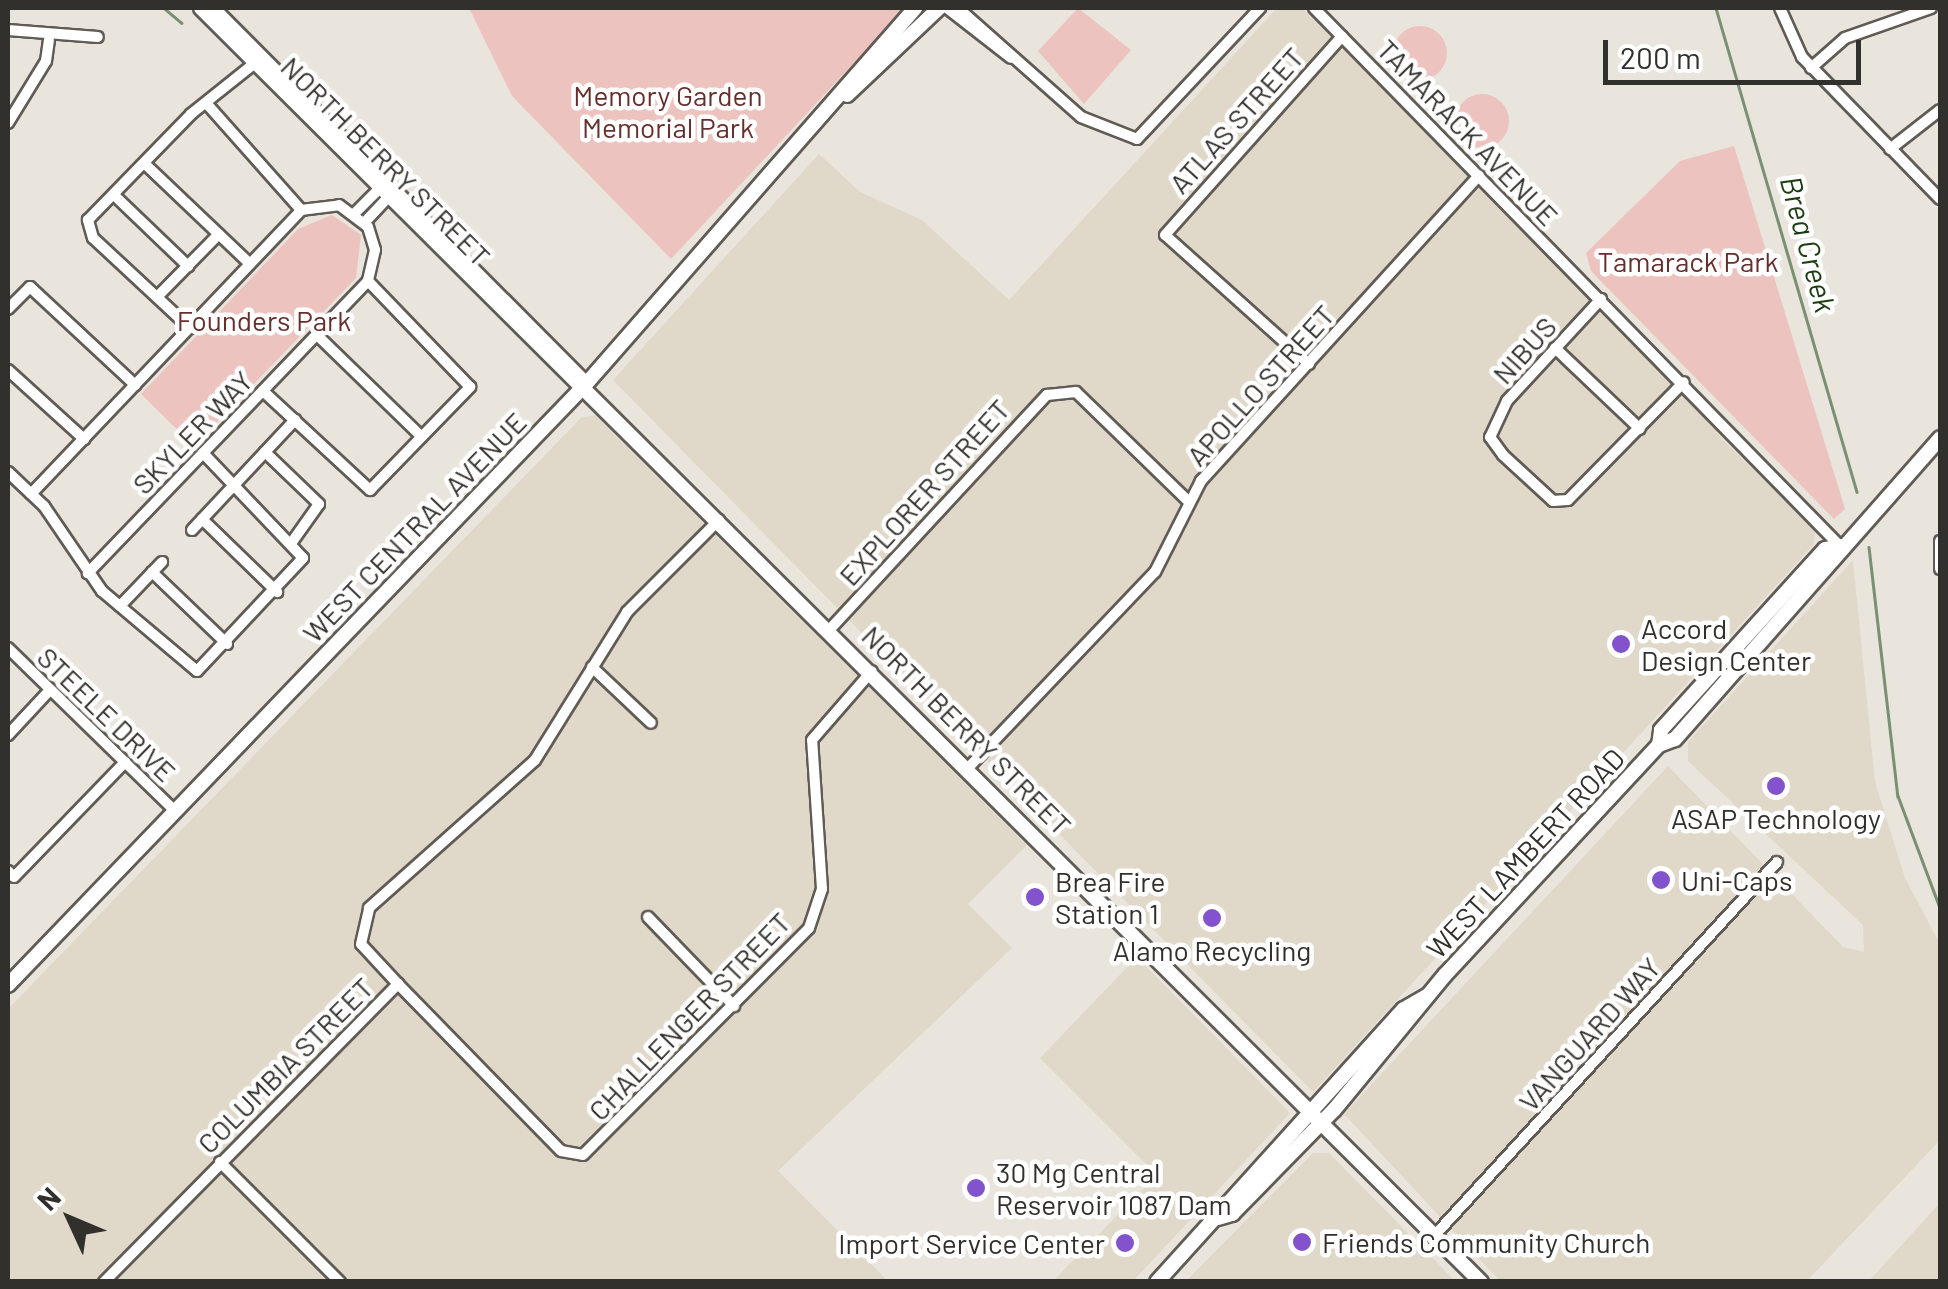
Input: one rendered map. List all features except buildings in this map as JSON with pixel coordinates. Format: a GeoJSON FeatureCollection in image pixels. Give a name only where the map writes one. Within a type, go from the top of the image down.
{"type":"FeatureCollection","features":[{"type":"Feature","properties":{"kind":"main road","name":"NORTH BERRY STREET"},"geometry":{"type":"LineString","coordinates":[[201,8],[259,60],[722,518],[1481,1282]]}},
{"type":"Feature","properties":{"kind":"main road","name":"NORTH BERRY STREET"},"geometry":{"type":"LineString","coordinates":[[212,8],[259,60]]}},
{"type":"Feature","properties":{"kind":"main road","name":"WEST CENTRAL AVENUE"},"geometry":{"type":"LineString","coordinates":[[8,985],[586,384],[847,95],[916,8]]}},
{"type":"Feature","properties":{"kind":"main road","name":"WEST CENTRAL AVENUE"},"geometry":{"type":"LineString","coordinates":[[847,95],[939,8]]}},
{"type":"Feature","properties":{"kind":"main road","name":"WEST LAMBERT ROAD"},"geometry":{"type":"LineString","coordinates":[[1157,1282],[1218,1218],[1232,1214],[1323,1122],[1429,995],[1659,746],[1661,730],[1825,549],[1840,546],[1940,438]]}},
{"type":"Feature","properties":{"kind":"main road","name":"WEST LAMBERT ROAD"},"geometry":{"type":"LineString","coordinates":[[1218,1218],[1220,1203],[1404,1008],[1429,995]]}},
{"type":"Feature","properties":{"kind":"street"},"geometry":{"type":"LineString","coordinates":[[948,8],[1012,58]]}},
{"type":"Feature","properties":{"kind":"street"},"geometry":{"type":"LineString","coordinates":[[958,8],[1080,116],[1117,134],[1146,134],[1260,8]]}},
{"type":"Feature","properties":{"kind":"street","name":"TAMARACK AVENUE"},"geometry":{"type":"LineString","coordinates":[[1314,8],[1684,382],[1840,546]]}},
{"type":"Feature","properties":{"kind":"street"},"geometry":{"type":"LineString","coordinates":[[1780,8],[1811,68],[1940,200]]}},
{"type":"Feature","properties":{"kind":"street"},"geometry":{"type":"LineString","coordinates":[[1811,68],[1845,38],[1931,8]]}},
{"type":"Feature","properties":{"kind":"street"},"geometry":{"type":"LineString","coordinates":[[8,30],[50,40],[98,37]]}},
{"type":"Feature","properties":{"kind":"street","name":"ATLAS STREET"},"geometry":{"type":"LineString","coordinates":[[1309,364],[1165,234],[1342,36]]}},
{"type":"Feature","properties":{"kind":"street"},"geometry":{"type":"LineString","coordinates":[[8,123],[46,62],[50,40]]}},
{"type":"Feature","properties":{"kind":"street"},"geometry":{"type":"LineString","coordinates":[[190,328],[87,227],[144,163],[259,60]]}},
{"type":"Feature","properties":{"kind":"street"},"geometry":{"type":"LineString","coordinates":[[207,104],[301,210]]}},
{"type":"Feature","properties":{"kind":"street"},"geometry":{"type":"LineString","coordinates":[[1890,149],[1940,110]]}},
{"type":"Feature","properties":{"kind":"street"},"geometry":{"type":"LineString","coordinates":[[144,163],[250,264]]}},
{"type":"Feature","properties":{"kind":"street","name":"APOLLO STREET"},"geometry":{"type":"LineString","coordinates":[[970,767],[1155,572],[1189,502],[1479,176]]}},
{"type":"Feature","properties":{"kind":"street"},"geometry":{"type":"LineString","coordinates":[[354,214],[388,188]]}},
{"type":"Feature","properties":{"kind":"street"},"geometry":{"type":"LineString","coordinates":[[364,223],[388,188]]}},
{"type":"Feature","properties":{"kind":"street"},"geometry":{"type":"LineString","coordinates":[[114,195],[188,266]]}},
{"type":"Feature","properties":{"kind":"street"},"geometry":{"type":"LineString","coordinates":[[31,494],[301,210],[330,204],[364,223],[376,250],[368,282],[470,382],[370,490],[263,390]]}},
{"type":"Feature","properties":{"kind":"street"},"geometry":{"type":"LineString","coordinates":[[158,297],[219,234]]}},
{"type":"Feature","properties":{"kind":"street","name":"SKYLER WAY"},"geometry":{"type":"LineString","coordinates":[[88,574],[368,282]]}},
{"type":"Feature","properties":{"kind":"street"},"geometry":{"type":"LineString","coordinates":[[8,310],[30,287],[135,385]]}},
{"type":"Feature","properties":{"kind":"street","name":"NIBUS"},"geometry":{"type":"LineString","coordinates":[[1601,299],[1507,401],[1490,437],[1554,502],[1583,491],[1640,429]]}},
{"type":"Feature","properties":{"kind":"street"},"geometry":{"type":"LineString","coordinates":[[316,335],[422,436]]}},
{"type":"Feature","properties":{"kind":"street"},"geometry":{"type":"LineString","coordinates":[[1555,348],[1640,429],[1684,382]]}},
{"type":"Feature","properties":{"kind":"street"},"geometry":{"type":"LineString","coordinates":[[8,370],[84,439]]}},
{"type":"Feature","properties":{"kind":"street","name":"EXPLORER STREET"},"geometry":{"type":"LineString","coordinates":[[830,628],[1047,394],[1076,392],[1189,502]]}},
{"type":"Feature","properties":{"kind":"street"},"geometry":{"type":"LineString","coordinates":[[192,530],[295,420]]}},
{"type":"Feature","properties":{"kind":"street"},"geometry":{"type":"LineString","coordinates":[[265,452],[320,504],[292,542]]}},
{"type":"Feature","properties":{"kind":"street"},"geometry":{"type":"LineString","coordinates":[[8,472],[31,494],[88,574],[198,671],[277,592],[303,558],[292,542],[202,454]]}},
{"type":"Feature","properties":{"kind":"street","name":"COLUMBIA STREET"},"geometry":{"type":"LineString","coordinates":[[104,1282],[398,984],[361,944],[362,920],[535,760],[627,612],[722,518]]}},
{"type":"Feature","properties":{"kind":"street"},"geometry":{"type":"LineString","coordinates":[[202,519],[277,592]]}},
{"type":"Feature","properties":{"kind":"street"},"geometry":{"type":"LineString","coordinates":[[1940,541],[1940,569]]}},
{"type":"Feature","properties":{"kind":"street"},"geometry":{"type":"LineString","coordinates":[[120,606],[162,562]]}},
{"type":"Feature","properties":{"kind":"street"},"geometry":{"type":"LineString","coordinates":[[152,572],[227,644]]}},
{"type":"Feature","properties":{"kind":"street","name":"STEELE DRIVE"},"geometry":{"type":"LineString","coordinates":[[8,648],[175,811]]}},
{"type":"Feature","properties":{"kind":"street"},"geometry":{"type":"LineString","coordinates":[[592,667],[651,723]]}},
{"type":"Feature","properties":{"kind":"street","name":"CHALLENGER STREET"},"geometry":{"type":"LineString","coordinates":[[398,984],[575,1157],[734,1006],[808,928],[822,889],[812,740],[873,670]]}},
{"type":"Feature","properties":{"kind":"street"},"geometry":{"type":"LineString","coordinates":[[8,734],[50,690]]}},
{"type":"Feature","properties":{"kind":"street"},"geometry":{"type":"LineString","coordinates":[[11,874],[125,762]]}},
{"type":"Feature","properties":{"kind":"street","name":"VANGUARD WAY"},"geometry":{"type":"LineString","coordinates":[[1435,1235],[1777,862]]}},
{"type":"Feature","properties":{"kind":"street"},"geometry":{"type":"LineString","coordinates":[[648,918],[734,1006]]}},
{"type":"Feature","properties":{"kind":"street"},"geometry":{"type":"LineString","coordinates":[[220,1162],[340,1282]]}},
{"type":"Feature","properties":{"kind":"shaded area"},"geometry":{"type":"Polygon","coordinates":[[[1277,8],[1302,8],[1684,382],[1721,438],[1815,529],[1814,544],[1313,1092],[613,380],[819,154],[860,192],[922,220],[1009,300],[1277,8]]]}},
{"type":"Feature","properties":{"kind":"shaded area"},"geometry":{"type":"Polygon","coordinates":[[[595,415],[1027,845],[968,904],[1012,948],[778,1171],[888,1281],[8,1281],[8,1009],[581,418],[595,415]]]}},
{"type":"Feature","properties":{"kind":"shaded area"},"geometry":{"type":"Polygon","coordinates":[[[1853,560],[1875,782],[1905,878],[1940,944],[1940,1140],[1807,1281],[1501,1282],[1344,1114],[1668,766],[1843,947],[1864,952],[1863,925],[1688,761],[1688,742],[1853,560]]]}},
{"type":"Feature","properties":{"kind":"shaded area"},"geometry":{"type":"Polygon","coordinates":[[[1137,957],[1290,1113],[1133,1281],[1053,1281],[1157,1175],[1040,1058],[1137,957]]]}},
{"type":"Feature","properties":{"kind":"shaded area"},"geometry":{"type":"Polygon","coordinates":[[[1313,1153],[1329,1153],[1455,1281],[1186,1281],[1313,1153]]]}},
{"type":"Feature","properties":{"kind":"shaded area"},"geometry":{"type":"Polygon","coordinates":[[[1940,1203],[1940,1281],[1869,1281],[1940,1203]]]}},
{"type":"Feature","properties":{"kind":"green space","name":"Memory Garden Memorial Park"},"geometry":{"type":"Polygon","coordinates":[[[469,8],[905,8],[671,259],[512,96],[469,8]]]}},
{"type":"Feature","properties":{"kind":"green space"},"geometry":{"type":"Polygon","coordinates":[[[1078,8],[1131,50],[1084,104],[1038,51],[1078,8]]]}},
{"type":"Feature","properties":{"kind":"green space"},"geometry":{"type":"Polygon","coordinates":[[[1420,26],[1439,34],[1447,53],[1439,72],[1420,80],[1401,72],[1393,53],[1401,34],[1420,26]]]}},
{"type":"Feature","properties":{"kind":"green space"},"geometry":{"type":"Polygon","coordinates":[[[1482,94],[1501,102],[1509,121],[1501,140],[1482,148],[1463,140],[1455,121],[1463,102],[1482,94]]]}},
{"type":"Feature","properties":{"kind":"green space","name":"Tamarack Park"},"geometry":{"type":"Polygon","coordinates":[[[1734,146],[1845,509],[1834,519],[1591,271],[1586,253],[1680,161],[1734,146]]]}},
{"type":"Feature","properties":{"kind":"green space","name":"Founders Park"},"geometry":{"type":"Polygon","coordinates":[[[332,215],[361,235],[356,278],[194,446],[141,394],[298,229],[332,215]]]}},
{"type":"Feature","properties":{"kind":"waterway"},"geometry":{"type":"LineString","coordinates":[[164,8],[182,23]]}},
{"type":"Feature","properties":{"kind":"waterway","name":"Brea Creek"},"geometry":{"type":"LineString","coordinates":[[1716,8],[1857,492]]}},
{"type":"Feature","properties":{"kind":"waterway","name":"Brea Creek"},"geometry":{"type":"LineString","coordinates":[[1869,547],[1898,796],[1940,908]]}},
{"type":"Feature","properties":{"kind":"place","name":"Accord Design Center"},"geometry":{"type":"Point","coordinates":[1621,644]}},
{"type":"Feature","properties":{"kind":"place","name":"ASAP Technology"},"geometry":{"type":"Point","coordinates":[1776,786]}},
{"type":"Feature","properties":{"kind":"place","name":"Uni-Caps"},"geometry":{"type":"Point","coordinates":[1661,880]}},
{"type":"Feature","properties":{"kind":"place","name":"Brea Fire Station 1"},"geometry":{"type":"Point","coordinates":[1035,897]}},
{"type":"Feature","properties":{"kind":"place","name":"Alamo Recycling"},"geometry":{"type":"Point","coordinates":[1212,918]}},
{"type":"Feature","properties":{"kind":"place","name":"30 Mg Central Reservoir 1087 Dam"},"geometry":{"type":"Point","coordinates":[976,1188]}},
{"type":"Feature","properties":{"kind":"place","name":"Friends Community Church"},"geometry":{"type":"Point","coordinates":[1302,1242]}},
{"type":"Feature","properties":{"kind":"place","name":"Import Service Center"},"geometry":{"type":"Point","coordinates":[1125,1243]}}]}
